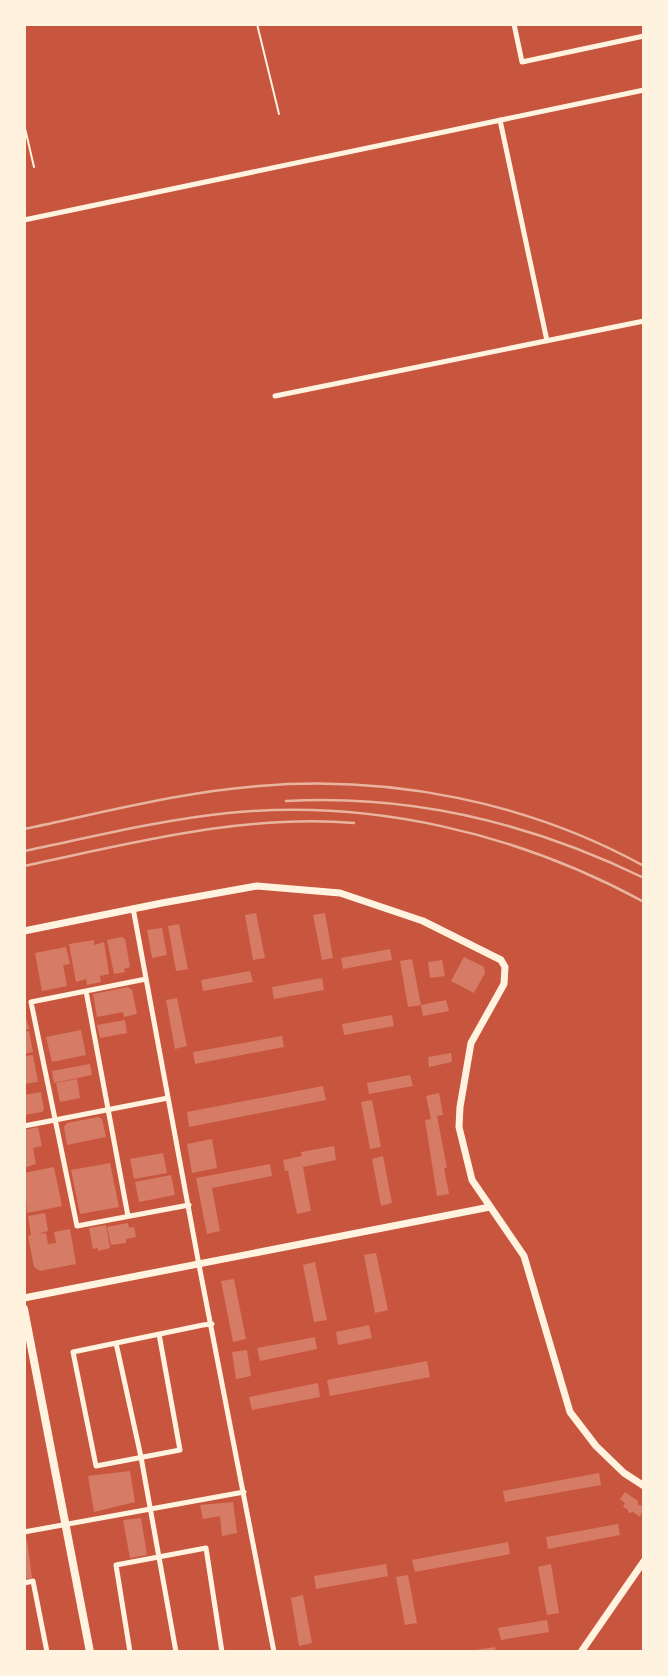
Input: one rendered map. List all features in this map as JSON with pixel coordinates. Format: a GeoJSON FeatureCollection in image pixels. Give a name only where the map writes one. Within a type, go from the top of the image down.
{"type":"FeatureCollection","features":[{"type":"Feature","properties":{"kind":"main road"},"geometry":{"type":"LineString","coordinates":[[24,932],[133,908],[257,886],[340,893],[423,921],[501,960],[505,967],[504,984],[471,1043],[460,1107],[459,1127],[472,1181],[524,1256],[570,1412],[596,1446],[624,1473],[643,1486]]}},
{"type":"Feature","properties":{"kind":"main road"},"geometry":{"type":"LineString","coordinates":[[24,1298],[490,1207]]}},
{"type":"Feature","properties":{"kind":"main road"},"geometry":{"type":"LineString","coordinates":[[24,1309],[90,1651]]}},
{"type":"Feature","properties":{"kind":"main road"},"geometry":{"type":"LineString","coordinates":[[581,1651],[643,1561]]}},
{"type":"Feature","properties":{"kind":"street"},"geometry":{"type":"LineString","coordinates":[[514,24],[522,62],[643,36]]}},
{"type":"Feature","properties":{"kind":"street"},"geometry":{"type":"LineString","coordinates":[[24,220],[643,90]]}},
{"type":"Feature","properties":{"kind":"street"},"geometry":{"type":"LineString","coordinates":[[500,120],[547,341]]}},
{"type":"Feature","properties":{"kind":"street"},"geometry":{"type":"LineString","coordinates":[[275,396],[643,321]]}},
{"type":"Feature","properties":{"kind":"street"},"geometry":{"type":"LineString","coordinates":[[133,908],[198,1265],[212,1324],[274,1651]]}},
{"type":"Feature","properties":{"kind":"street"},"geometry":{"type":"LineString","coordinates":[[146,979],[31,1002],[77,1226],[189,1205]]}},
{"type":"Feature","properties":{"kind":"street"},"geometry":{"type":"LineString","coordinates":[[86,991],[128,1216]]}},
{"type":"Feature","properties":{"kind":"street"},"geometry":{"type":"LineString","coordinates":[[24,1126],[168,1098]]}},
{"type":"Feature","properties":{"kind":"street"},"geometry":{"type":"LineString","coordinates":[[159,1334],[180,1450],[96,1466],[73,1352],[159,1334],[212,1324]]}},
{"type":"Feature","properties":{"kind":"street"},"geometry":{"type":"LineString","coordinates":[[116,1343],[141,1457],[176,1651]]}},
{"type":"Feature","properties":{"kind":"street"},"geometry":{"type":"LineString","coordinates":[[24,1532],[244,1492]]}},
{"type":"Feature","properties":{"kind":"street"},"geometry":{"type":"LineString","coordinates":[[130,1651],[116,1565],[205,1548],[222,1651]]}},
{"type":"Feature","properties":{"kind":"street"},"geometry":{"type":"LineString","coordinates":[[24,1583],[33,1581],[47,1651]]}},
{"type":"Feature","properties":{"kind":"path"},"geometry":{"type":"LineString","coordinates":[[257,24],[279,114]]}},
{"type":"Feature","properties":{"kind":"path"},"geometry":{"type":"LineString","coordinates":[[24,124],[34,167]]}},
{"type":"Feature","properties":{"kind":"building"},"geometry":{"type":"Polygon","coordinates":[[[256,913],[265,958],[253,960],[245,915],[256,913]]]}},
{"type":"Feature","properties":{"kind":"building"},"geometry":{"type":"Polygon","coordinates":[[[325,913],[333,958],[322,960],[313,915],[325,913]]]}},
{"type":"Feature","properties":{"kind":"building"},"geometry":{"type":"Polygon","coordinates":[[[179,924],[188,969],[176,971],[168,926],[179,924]]]}},
{"type":"Feature","properties":{"kind":"building"},"geometry":{"type":"Polygon","coordinates":[[[162,928],[167,955],[152,958],[147,930],[162,928]]]}},
{"type":"Feature","properties":{"kind":"building"},"geometry":{"type":"Polygon","coordinates":[[[122,937],[125,939],[130,967],[124,969],[125,972],[114,974],[107,940],[122,937]]]}},
{"type":"Feature","properties":{"kind":"building"},"geometry":{"type":"Polygon","coordinates":[[[94,940],[94,945],[104,942],[109,974],[100,976],[101,982],[87,985],[86,979],[76,982],[69,944],[94,940]]]}},
{"type":"Feature","properties":{"kind":"building"},"geometry":{"type":"Polygon","coordinates":[[[66,947],[70,964],[63,965],[67,986],[42,991],[35,953],[66,947]]]}},
{"type":"Feature","properties":{"kind":"building"},"geometry":{"type":"Polygon","coordinates":[[[390,949],[392,960],[343,969],[341,958],[390,949]]]}},
{"type":"Feature","properties":{"kind":"building"},"geometry":{"type":"Polygon","coordinates":[[[464,957],[484,967],[485,973],[474,993],[451,981],[464,957]]]}},
{"type":"Feature","properties":{"kind":"building"},"geometry":{"type":"Polygon","coordinates":[[[412,959],[421,1005],[408,1007],[400,961],[412,959]]]}},
{"type":"Feature","properties":{"kind":"building"},"geometry":{"type":"Polygon","coordinates":[[[442,960],[445,976],[430,978],[428,962],[442,960]]]}},
{"type":"Feature","properties":{"kind":"building"},"geometry":{"type":"Polygon","coordinates":[[[250,971],[253,982],[203,991],[201,980],[250,971]]]}},
{"type":"Feature","properties":{"kind":"building"},"geometry":{"type":"Polygon","coordinates":[[[322,978],[324,990],[274,999],[272,987],[322,978]]]}},
{"type":"Feature","properties":{"kind":"building"},"geometry":{"type":"Polygon","coordinates":[[[128,987],[132,990],[137,1014],[124,1017],[123,1012],[97,1017],[93,994],[128,987]]]}},
{"type":"Feature","properties":{"kind":"building"},"geometry":{"type":"Polygon","coordinates":[[[177,998],[187,1046],[175,1049],[166,1000],[177,998]]]}},
{"type":"Feature","properties":{"kind":"building"},"geometry":{"type":"Polygon","coordinates":[[[446,1000],[449,1011],[423,1016],[421,1005],[446,1000]]]}},
{"type":"Feature","properties":{"kind":"building"},"geometry":{"type":"Polygon","coordinates":[[[24,1011],[29,1029],[24,1030],[24,1011]]]}},
{"type":"Feature","properties":{"kind":"building"},"geometry":{"type":"Polygon","coordinates":[[[392,1015],[394,1026],[344,1035],[342,1024],[392,1015]]]}},
{"type":"Feature","properties":{"kind":"building"},"geometry":{"type":"Polygon","coordinates":[[[125,1020],[127,1033],[100,1038],[97,1025],[125,1020]]]}},
{"type":"Feature","properties":{"kind":"building"},"geometry":{"type":"Polygon","coordinates":[[[81,1030],[86,1055],[52,1062],[46,1037],[81,1030]]]}},
{"type":"Feature","properties":{"kind":"building"},"geometry":{"type":"Polygon","coordinates":[[[29,1031],[33,1052],[24,1054],[24,1032],[29,1031]]]}},
{"type":"Feature","properties":{"kind":"building"},"geometry":{"type":"Polygon","coordinates":[[[282,1036],[284,1047],[195,1064],[193,1052],[282,1036]]]}},
{"type":"Feature","properties":{"kind":"building"},"geometry":{"type":"Polygon","coordinates":[[[451,1053],[452,1062],[429,1067],[428,1057],[451,1053]]]}},
{"type":"Feature","properties":{"kind":"building"},"geometry":{"type":"Polygon","coordinates":[[[33,1055],[38,1082],[24,1084],[24,1056],[33,1055]]]}},
{"type":"Feature","properties":{"kind":"building"},"geometry":{"type":"Polygon","coordinates":[[[90,1064],[92,1075],[54,1083],[52,1071],[90,1064]]]}},
{"type":"Feature","properties":{"kind":"building"},"geometry":{"type":"Polygon","coordinates":[[[410,1075],[413,1086],[369,1094],[367,1083],[410,1075]]]}},
{"type":"Feature","properties":{"kind":"building"},"geometry":{"type":"Polygon","coordinates":[[[77,1079],[80,1098],[60,1102],[56,1083],[77,1079]]]}},
{"type":"Feature","properties":{"kind":"building"},"geometry":{"type":"Polygon","coordinates":[[[323,1086],[326,1100],[189,1127],[187,1112],[323,1086]]]}},
{"type":"Feature","properties":{"kind":"building"},"geometry":{"type":"Polygon","coordinates":[[[41,1092],[44,1109],[42,1112],[24,1115],[24,1095],[41,1092]]]}},
{"type":"Feature","properties":{"kind":"building"},"geometry":{"type":"Polygon","coordinates":[[[439,1093],[443,1115],[437,1116],[449,1194],[437,1196],[425,1120],[431,1119],[426,1096],[439,1093]]]}},
{"type":"Feature","properties":{"kind":"building"},"geometry":{"type":"Polygon","coordinates":[[[372,1100],[381,1147],[370,1149],[361,1102],[372,1100]]]}},
{"type":"Feature","properties":{"kind":"building"},"geometry":{"type":"Polygon","coordinates":[[[98,1117],[102,1119],[106,1137],[67,1145],[64,1127],[67,1123],[98,1117]]]}},
{"type":"Feature","properties":{"kind":"building"},"geometry":{"type":"Polygon","coordinates":[[[38,1127],[42,1146],[33,1148],[36,1164],[24,1168],[24,1130],[38,1127]]]}},
{"type":"Feature","properties":{"kind":"building"},"geometry":{"type":"Polygon","coordinates":[[[212,1139],[217,1168],[192,1173],[187,1144],[212,1139]]]}},
{"type":"Feature","properties":{"kind":"building"},"geometry":{"type":"Polygon","coordinates":[[[334,1146],[336,1160],[303,1167],[311,1211],[297,1214],[283,1160],[302,1156],[301,1152],[334,1146]]]}},
{"type":"Feature","properties":{"kind":"building"},"geometry":{"type":"Polygon","coordinates":[[[163,1153],[167,1173],[134,1179],[130,1159],[163,1153]]]}},
{"type":"Feature","properties":{"kind":"building"},"geometry":{"type":"Polygon","coordinates":[[[383,1156],[392,1203],[381,1206],[372,1159],[383,1156]]]}},
{"type":"Feature","properties":{"kind":"building"},"geometry":{"type":"Polygon","coordinates":[[[110,1163],[119,1207],[80,1214],[71,1170],[110,1163]]]}},
{"type":"Feature","properties":{"kind":"building"},"geometry":{"type":"Polygon","coordinates":[[[270,1164],[272,1176],[212,1188],[220,1231],[207,1234],[196,1178],[270,1164]]]}},
{"type":"Feature","properties":{"kind":"building"},"geometry":{"type":"Polygon","coordinates":[[[54,1167],[62,1206],[27,1213],[24,1173],[54,1167]]]}},
{"type":"Feature","properties":{"kind":"building"},"geometry":{"type":"Polygon","coordinates":[[[171,1175],[175,1195],[139,1202],[135,1182],[171,1175]]]}},
{"type":"Feature","properties":{"kind":"building"},"geometry":{"type":"Polygon","coordinates":[[[45,1213],[48,1231],[38,1234],[46,1233],[48,1244],[56,1243],[54,1232],[70,1229],[76,1264],[40,1271],[34,1267],[28,1236],[31,1235],[28,1216],[45,1213]]]}},
{"type":"Feature","properties":{"kind":"building"},"geometry":{"type":"Polygon","coordinates":[[[128,1223],[129,1228],[134,1227],[136,1237],[126,1239],[126,1243],[111,1245],[107,1227],[128,1223]]]}},
{"type":"Feature","properties":{"kind":"building"},"geometry":{"type":"Polygon","coordinates":[[[106,1225],[110,1248],[98,1251],[98,1248],[93,1249],[89,1228],[106,1225]]]}},
{"type":"Feature","properties":{"kind":"building"},"geometry":{"type":"Polygon","coordinates":[[[376,1253],[388,1310],[375,1313],[364,1255],[376,1253]]]}},
{"type":"Feature","properties":{"kind":"building"},"geometry":{"type":"Polygon","coordinates":[[[315,1262],[327,1320],[314,1322],[303,1265],[315,1262]]]}},
{"type":"Feature","properties":{"kind":"building"},"geometry":{"type":"Polygon","coordinates":[[[234,1279],[246,1339],[233,1342],[221,1281],[234,1279]]]}},
{"type":"Feature","properties":{"kind":"building"},"geometry":{"type":"Polygon","coordinates":[[[369,1325],[372,1338],[338,1345],[336,1332],[369,1325]]]}},
{"type":"Feature","properties":{"kind":"building"},"geometry":{"type":"Polygon","coordinates":[[[315,1337],[317,1349],[260,1361],[257,1348],[315,1337]]]}},
{"type":"Feature","properties":{"kind":"building"},"geometry":{"type":"Polygon","coordinates":[[[247,1350],[251,1376],[236,1379],[232,1352],[247,1350]]]}},
{"type":"Feature","properties":{"kind":"building"},"geometry":{"type":"Polygon","coordinates":[[[427,1361],[430,1377],[330,1396],[327,1380],[427,1361]]]}},
{"type":"Feature","properties":{"kind":"building"},"geometry":{"type":"Polygon","coordinates":[[[318,1383],[320,1397],[252,1410],[249,1397],[318,1383]]]}},
{"type":"Feature","properties":{"kind":"building"},"geometry":{"type":"Polygon","coordinates":[[[130,1471],[135,1502],[94,1512],[88,1476],[130,1471]]]}},
{"type":"Feature","properties":{"kind":"building"},"geometry":{"type":"Polygon","coordinates":[[[599,1473],[601,1485],[505,1502],[503,1491],[599,1473]]]}},
{"type":"Feature","properties":{"kind":"building"},"geometry":{"type":"Polygon","coordinates":[[[625,1492],[638,1501],[638,1505],[644,1506],[640,1517],[633,1512],[628,1513],[623,1507],[625,1503],[620,1499],[625,1492]]]}},
{"type":"Feature","properties":{"kind":"building"},"geometry":{"type":"Polygon","coordinates":[[[233,1502],[237,1533],[222,1536],[220,1516],[203,1519],[200,1505],[233,1502]]]}},
{"type":"Feature","properties":{"kind":"building"},"geometry":{"type":"Polygon","coordinates":[[[141,1518],[147,1555],[130,1558],[123,1520],[141,1518]]]}},
{"type":"Feature","properties":{"kind":"building"},"geometry":{"type":"Polygon","coordinates":[[[618,1524],[620,1535],[548,1549],[546,1537],[618,1524]]]}},
{"type":"Feature","properties":{"kind":"building"},"geometry":{"type":"Polygon","coordinates":[[[27,1540],[32,1578],[24,1579],[24,1541],[27,1540]]]}},
{"type":"Feature","properties":{"kind":"building"},"geometry":{"type":"Polygon","coordinates":[[[508,1542],[510,1554],[415,1572],[412,1560],[508,1542]]]}},
{"type":"Feature","properties":{"kind":"building"},"geometry":{"type":"Polygon","coordinates":[[[386,1564],[388,1576],[316,1589],[314,1576],[386,1564]]]}},
{"type":"Feature","properties":{"kind":"building"},"geometry":{"type":"Polygon","coordinates":[[[551,1564],[559,1613],[547,1615],[538,1567],[551,1564]]]}},
{"type":"Feature","properties":{"kind":"building"},"geometry":{"type":"Polygon","coordinates":[[[408,1575],[417,1623],[405,1625],[396,1577],[408,1575]]]}},
{"type":"Feature","properties":{"kind":"building"},"geometry":{"type":"Polygon","coordinates":[[[303,1595],[312,1643],[299,1646],[291,1598],[303,1595]]]}},
{"type":"Feature","properties":{"kind":"building"},"geometry":{"type":"Polygon","coordinates":[[[547,1620],[549,1632],[501,1640],[498,1628],[547,1620]]]}},
{"type":"Feature","properties":{"kind":"building"},"geometry":{"type":"Polygon","coordinates":[[[495,1647],[496,1652],[476,1650],[495,1647]]]}},
{"type":"Feature","properties":{"kind":"railway"},"geometry":{"type":"LineString","coordinates":[[24,829],[141,804],[229,789],[309,784],[359,785],[458,798],[506,810],[600,844],[644,866]]}},
{"type":"Feature","properties":{"kind":"railway"},"geometry":{"type":"LineString","coordinates":[[286,801],[379,802],[470,816],[558,842],[644,878]]}},
{"type":"Feature","properties":{"kind":"railway"},"geometry":{"type":"LineString","coordinates":[[24,851],[202,816],[282,810],[336,811],[442,826],[495,840],[546,857],[644,902]]}},
{"type":"Feature","properties":{"kind":"railway"},"geometry":{"type":"LineString","coordinates":[[24,866],[188,832],[271,823],[354,823]]}}]}
